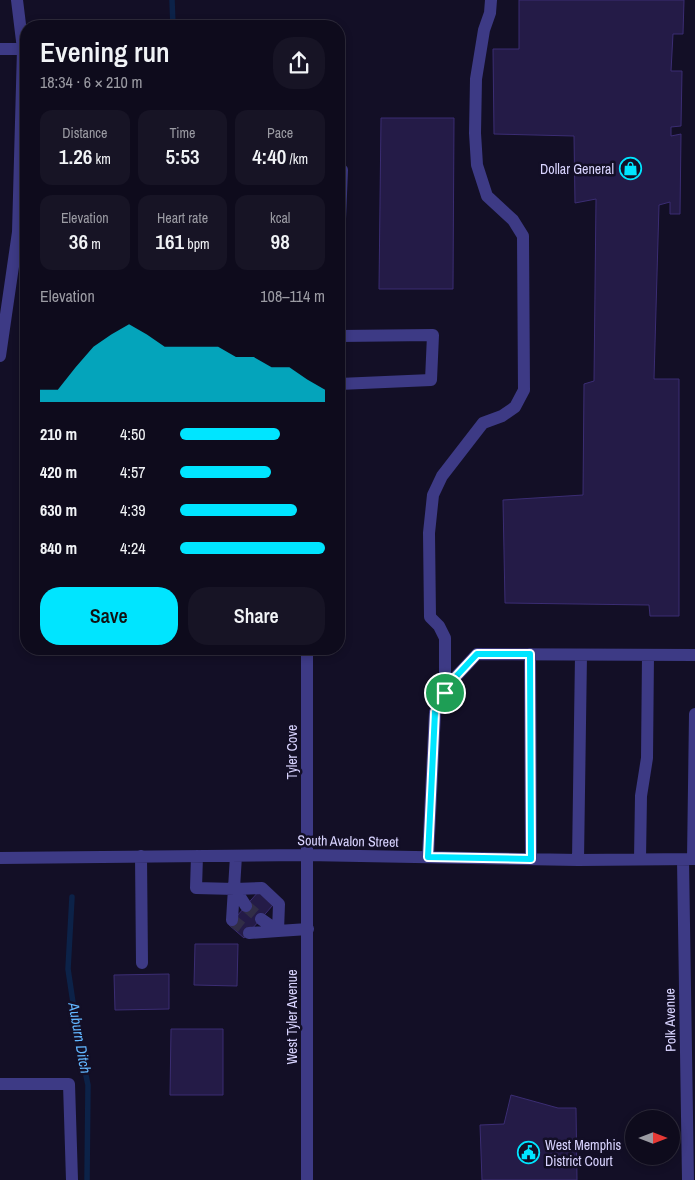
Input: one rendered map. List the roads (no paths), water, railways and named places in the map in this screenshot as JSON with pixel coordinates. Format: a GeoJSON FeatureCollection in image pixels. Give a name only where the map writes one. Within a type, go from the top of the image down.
{"type":"FeatureCollection","features":[{"type":"Feature","properties":{"kind":"street"},"geometry":{"type":"LineString","coordinates":[[17,0],[20,24]]}},
{"type":"Feature","properties":{"kind":"street"},"geometry":{"type":"LineString","coordinates":[[445,693],[445,638],[439,626],[430,617],[429,534],[433,495],[442,476],[483,423],[502,416],[515,407],[524,390],[523,236],[513,220],[487,196],[477,165],[475,133],[476,79],[491,0]]}},
{"type":"Feature","properties":{"kind":"street"},"geometry":{"type":"LineString","coordinates":[[0,48],[20,49]]}},
{"type":"Feature","properties":{"kind":"street"},"geometry":{"type":"LineString","coordinates":[[0,356],[18,232],[20,159]]}},
{"type":"Feature","properties":{"kind":"street"},"geometry":{"type":"LineString","coordinates":[[345,336],[433,335],[431,380],[345,384]]}},
{"type":"Feature","properties":{"kind":"street"},"geometry":{"type":"LineString","coordinates":[[428,857],[435,712],[450,683],[477,654],[695,655]]}},
{"type":"Feature","properties":{"kind":"street"},"geometry":{"type":"LineString","coordinates":[[530,654],[531,859]]}},
{"type":"Feature","properties":{"kind":"street","name":"Tyler Cove"},"geometry":{"type":"LineString","coordinates":[[306,855],[307,655]]}},
{"type":"Feature","properties":{"kind":"street"},"geometry":{"type":"LineString","coordinates":[[578,860],[581,655]]}},
{"type":"Feature","properties":{"kind":"street"},"geometry":{"type":"LineString","coordinates":[[640,859],[641,796],[647,758],[648,655]]}},
{"type":"Feature","properties":{"kind":"street","name":"Polk Avenue"},"geometry":{"type":"LineString","coordinates":[[688,1180],[691,1140],[689,924],[695,714]]}},
{"type":"Feature","properties":{"kind":"street","name":"South Avalon Street"},"geometry":{"type":"LineString","coordinates":[[0,858],[306,855],[578,860],[690,859]]}},
{"type":"Feature","properties":{"kind":"street","name":"West Tyler Avenue"},"geometry":{"type":"LineString","coordinates":[[306,855],[308,930],[308,1180]]}},
{"type":"Feature","properties":{"kind":"street"},"geometry":{"type":"LineString","coordinates":[[141,856],[142,963]]}},
{"type":"Feature","properties":{"kind":"street"},"geometry":{"type":"LineString","coordinates":[[197,856],[196,888],[262,888],[279,904],[278,931]]}},
{"type":"Feature","properties":{"kind":"street"},"geometry":{"type":"LineString","coordinates":[[232,920],[236,856]]}},
{"type":"Feature","properties":{"kind":"street"},"geometry":{"type":"LineString","coordinates":[[235,889],[246,906]]}},
{"type":"Feature","properties":{"kind":"street"},"geometry":{"type":"LineString","coordinates":[[261,918],[278,931]]}},
{"type":"Feature","properties":{"kind":"street"},"geometry":{"type":"LineString","coordinates":[[249,932],[308,930]]}},
{"type":"Feature","properties":{"kind":"street"},"geometry":{"type":"LineString","coordinates":[[0,1084],[69,1084],[72,1180]]}},
{"type":"Feature","properties":{"kind":"waterway","name":"Auburn Ditch"},"geometry":{"type":"LineString","coordinates":[[172,0],[173,20]]}},
{"type":"Feature","properties":{"kind":"waterway","name":"Auburn Ditch"},"geometry":{"type":"LineString","coordinates":[[72,897],[68,969],[79,1043],[88,1085],[87,1180]]}},
{"type":"Feature","properties":{"kind":"tunnel"},"geometry":{"type":"LineString","coordinates":[[246,906],[261,919]]}},
{"type":"Feature","properties":{"kind":"tunnel"},"geometry":{"type":"LineString","coordinates":[[232,920],[249,933]]}},
{"type":"Feature","properties":{"kind":"place","name":"Dollar General"},"geometry":{"type":"Point","coordinates":[630,169]}},
{"type":"Feature","properties":{"kind":"place","name":"West Memphis District Court"},"geometry":{"type":"Point","coordinates":[529,1153]}}]}
